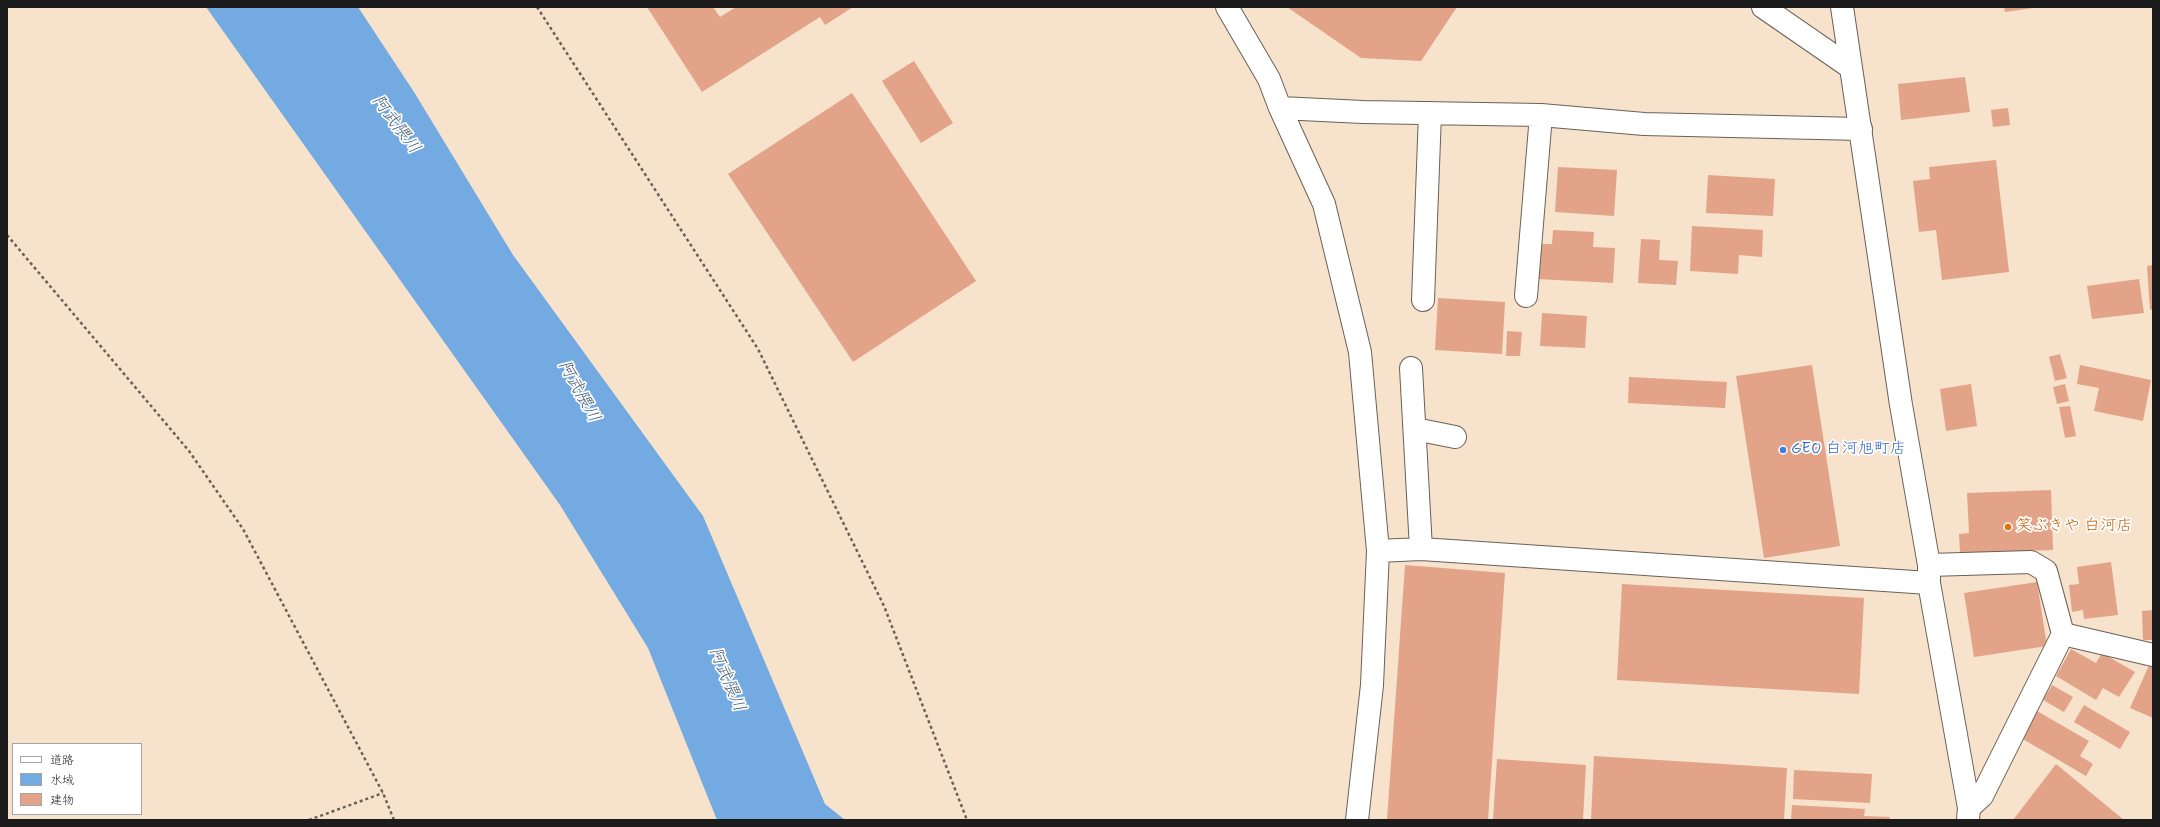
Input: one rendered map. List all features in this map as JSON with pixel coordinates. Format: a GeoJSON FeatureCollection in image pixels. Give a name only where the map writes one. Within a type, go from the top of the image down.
{"type":"FeatureCollection","features":[{"type":"Feature","properties":{"kind":"street"},"geometry":{"type":"LineString","coordinates":[[1227,7],[1269,79],[1280,108],[1324,204],[1360,352],[1378,551],[1372,685],[1358,820]]}},
{"type":"Feature","properties":{"kind":"street"},"geometry":{"type":"LineString","coordinates":[[1763,7],[1850,66]]}},
{"type":"Feature","properties":{"kind":"street"},"geometry":{"type":"LineString","coordinates":[[1842,7],[1901,405],[1968,814]]}},
{"type":"Feature","properties":{"kind":"street"},"geometry":{"type":"LineString","coordinates":[[1280,108],[1541,115],[1644,124],[1861,129]]}},
{"type":"Feature","properties":{"kind":"street"},"geometry":{"type":"LineString","coordinates":[[1423,300],[1430,113]]}},
{"type":"Feature","properties":{"kind":"street"},"geometry":{"type":"LineString","coordinates":[[1526,296],[1541,115]]}},
{"type":"Feature","properties":{"kind":"street"},"geometry":{"type":"LineString","coordinates":[[1411,368],[1421,548]]}},
{"type":"Feature","properties":{"kind":"street"},"geometry":{"type":"LineString","coordinates":[[1415,429],[1455,437]]}},
{"type":"Feature","properties":{"kind":"street"},"geometry":{"type":"LineString","coordinates":[[1378,551],[1421,548],[1929,574],[2031,562],[2046,571],[2063,634],[1982,796],[1968,814]]}},
{"type":"Feature","properties":{"kind":"street"},"geometry":{"type":"LineString","coordinates":[[2063,634],[2153,655]]}},
{"type":"Feature","properties":{"kind":"path"},"geometry":{"type":"LineString","coordinates":[[538,7],[758,349],[884,606],[967,820]]}},
{"type":"Feature","properties":{"kind":"path"},"geometry":{"type":"LineString","coordinates":[[7,235],[189,451],[243,529],[383,793],[394,820]]}},
{"type":"Feature","properties":{"kind":"path"},"geometry":{"type":"LineString","coordinates":[[309,820],[383,793]]}},
{"type":"Feature","properties":{"kind":"water","name":"阿武隈川"},"geometry":{"type":"Polygon","coordinates":[[[206,7],[358,7],[414,92],[513,255],[703,516],[825,804],[845,820],[717,820],[648,648],[560,505],[206,7]]]}},
{"type":"Feature","properties":{"kind":"building"},"geometry":{"type":"Polygon","coordinates":[[[647,7],[713,7],[720,17],[736,7],[853,7],[825,25],[820,17],[702,92],[647,7]]]}},
{"type":"Feature","properties":{"kind":"building"},"geometry":{"type":"Polygon","coordinates":[[[1287,7],[1457,7],[1421,61],[1361,58],[1287,7]]]}},
{"type":"Feature","properties":{"kind":"building"},"geometry":{"type":"Polygon","coordinates":[[[2004,7],[2033,7],[2033,8],[2005,12],[2004,7]]]}},
{"type":"Feature","properties":{"kind":"building"},"geometry":{"type":"Polygon","coordinates":[[[914,61],[953,123],[921,143],[882,81],[914,61]]]}},
{"type":"Feature","properties":{"kind":"building"},"geometry":{"type":"Polygon","coordinates":[[[1965,77],[1970,112],[1901,120],[1898,84],[1965,77]]]}},
{"type":"Feature","properties":{"kind":"building"},"geometry":{"type":"Polygon","coordinates":[[[852,93],[976,281],[853,362],[728,174],[852,93]]]}},
{"type":"Feature","properties":{"kind":"building"},"geometry":{"type":"Polygon","coordinates":[[[2008,108],[2010,125],[1993,127],[1991,110],[2008,108]]]}},
{"type":"Feature","properties":{"kind":"building"},"geometry":{"type":"Polygon","coordinates":[[[1996,160],[2009,272],[1942,280],[1936,230],[1919,232],[1913,181],[1930,179],[1929,167],[1996,160]]]}},
{"type":"Feature","properties":{"kind":"building"},"geometry":{"type":"Polygon","coordinates":[[[1558,167],[1617,170],[1614,216],[1555,212],[1558,167]]]}},
{"type":"Feature","properties":{"kind":"building"},"geometry":{"type":"Polygon","coordinates":[[[1708,175],[1775,179],[1773,216],[1706,213],[1708,175]]]}},
{"type":"Feature","properties":{"kind":"building"},"geometry":{"type":"Polygon","coordinates":[[[1692,226],[1763,230],[1762,257],[1739,255],[1738,274],[1690,271],[1692,226]]]}},
{"type":"Feature","properties":{"kind":"building"},"geometry":{"type":"Polygon","coordinates":[[[1553,230],[1594,232],[1593,247],[1615,248],[1613,283],[1537,279],[1538,244],[1552,244],[1553,230]]]}},
{"type":"Feature","properties":{"kind":"building"},"geometry":{"type":"Polygon","coordinates":[[[1641,239],[1660,240],[1659,260],[1678,261],[1676,285],[1638,283],[1641,239]]]}},
{"type":"Feature","properties":{"kind":"building"},"geometry":{"type":"Polygon","coordinates":[[[2153,265],[2153,309],[2150,310],[2147,266],[2153,265]]]}},
{"type":"Feature","properties":{"kind":"building"},"geometry":{"type":"Polygon","coordinates":[[[2139,279],[2144,313],[2092,319],[2087,286],[2139,279]]]}},
{"type":"Feature","properties":{"kind":"building"},"geometry":{"type":"Polygon","coordinates":[[[1438,298],[1505,302],[1502,354],[1435,350],[1438,298]]]}},
{"type":"Feature","properties":{"kind":"building"},"geometry":{"type":"Polygon","coordinates":[[[1542,313],[1587,316],[1585,348],[1540,346],[1542,313]]]}},
{"type":"Feature","properties":{"kind":"building"},"geometry":{"type":"Polygon","coordinates":[[[1507,331],[1522,332],[1520,356],[1506,356],[1507,331]]]}},
{"type":"Feature","properties":{"kind":"building"},"geometry":{"type":"Polygon","coordinates":[[[2060,354],[2067,378],[2055,381],[2049,357],[2060,354]]]}},
{"type":"Feature","properties":{"kind":"building"},"geometry":{"type":"Polygon","coordinates":[[[1812,365],[1840,546],[1764,558],[1736,376],[1812,365]]]}},
{"type":"Feature","properties":{"kind":"building"},"geometry":{"type":"Polygon","coordinates":[[[2080,365],[2151,380],[2143,421],[2094,411],[2099,388],[2077,384],[2080,365]]]}},
{"type":"Feature","properties":{"kind":"building"},"geometry":{"type":"Polygon","coordinates":[[[1629,377],[1727,382],[1725,408],[1628,403],[1629,377]]]}},
{"type":"Feature","properties":{"kind":"building"},"geometry":{"type":"Polygon","coordinates":[[[1971,384],[1977,426],[1946,431],[1940,389],[1971,384]]]}},
{"type":"Feature","properties":{"kind":"building"},"geometry":{"type":"Polygon","coordinates":[[[2065,384],[2069,401],[2057,404],[2053,387],[2065,384]]]}},
{"type":"Feature","properties":{"kind":"building"},"geometry":{"type":"Polygon","coordinates":[[[2070,406],[2076,436],[2065,438],[2059,407],[2070,406]]]}},
{"type":"Feature","properties":{"kind":"building"},"geometry":{"type":"Polygon","coordinates":[[[2051,490],[2053,550],[1960,553],[1959,534],[1969,533],[1967,493],[2051,490]]]}},
{"type":"Feature","properties":{"kind":"building"},"geometry":{"type":"Polygon","coordinates":[[[2111,562],[2118,615],[2084,619],[2083,610],[2072,612],[2069,585],[2079,584],[2077,567],[2111,562]]]}},
{"type":"Feature","properties":{"kind":"building"},"geometry":{"type":"Polygon","coordinates":[[[1405,565],[1505,573],[1488,820],[1387,820],[1405,565]]]}},
{"type":"Feature","properties":{"kind":"building"},"geometry":{"type":"Polygon","coordinates":[[[2037,582],[2047,646],[1974,657],[1964,593],[2037,582]]]}},
{"type":"Feature","properties":{"kind":"building"},"geometry":{"type":"Polygon","coordinates":[[[1622,584],[1864,598],[1859,694],[1617,680],[1622,584]]]}},
{"type":"Feature","properties":{"kind":"building"},"geometry":{"type":"Polygon","coordinates":[[[2153,610],[2153,640],[2143,640],[2142,611],[2153,610]]]}},
{"type":"Feature","properties":{"kind":"building"},"geometry":{"type":"Polygon","coordinates":[[[2071,649],[2096,663],[2102,653],[2135,672],[2119,697],[2103,688],[2096,700],[2056,676],[2071,649]]]}},
{"type":"Feature","properties":{"kind":"building"},"geometry":{"type":"Polygon","coordinates":[[[2150,663],[2153,665],[2153,718],[2130,708],[2150,663]]]}},
{"type":"Feature","properties":{"kind":"building"},"geometry":{"type":"Polygon","coordinates":[[[2052,685],[2073,697],[2064,712],[2043,700],[2052,685]]]}},
{"type":"Feature","properties":{"kind":"building"},"geometry":{"type":"Polygon","coordinates":[[[2084,705],[2130,732],[2120,749],[2074,722],[2084,705]]]}},
{"type":"Feature","properties":{"kind":"building"},"geometry":{"type":"Polygon","coordinates":[[[2037,711],[2089,741],[2080,756],[2093,764],[2086,776],[2021,738],[2037,711]]]}},
{"type":"Feature","properties":{"kind":"building"},"geometry":{"type":"Polygon","coordinates":[[[1594,756],[1787,768],[1784,820],[1591,820],[1594,756]]]}},
{"type":"Feature","properties":{"kind":"building"},"geometry":{"type":"Polygon","coordinates":[[[1497,759],[1586,765],[1583,820],[1493,820],[1497,759]]]}},
{"type":"Feature","properties":{"kind":"building"},"geometry":{"type":"Polygon","coordinates":[[[2056,764],[2124,820],[2013,820],[2056,764]]]}},
{"type":"Feature","properties":{"kind":"building"},"geometry":{"type":"Polygon","coordinates":[[[1794,770],[1872,774],[1870,803],[1793,799],[1794,770]]]}},
{"type":"Feature","properties":{"kind":"building"},"geometry":{"type":"Polygon","coordinates":[[[1792,805],[1865,809],[1864,816],[1890,817],[1889,820],[1791,820],[1792,805]]]}},
{"type":"Feature","properties":{"kind":"place","name":"GEO 白河旭町店"},"geometry":{"type":"Point","coordinates":[1783,450]}},
{"type":"Feature","properties":{"kind":"place","name":"笑ぶきや 白河店"},"geometry":{"type":"Point","coordinates":[2008,527]}}]}
